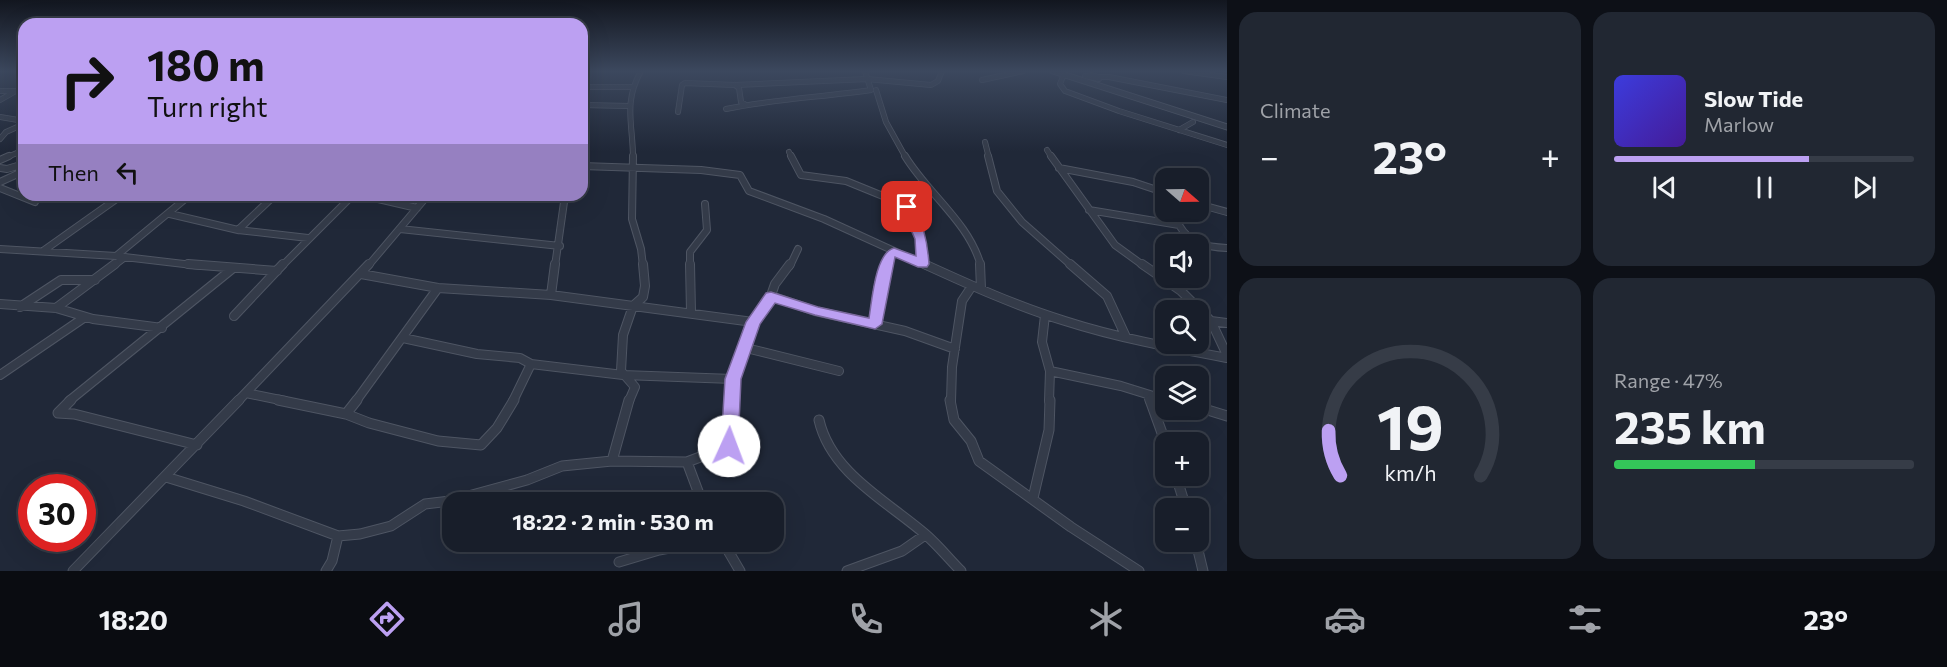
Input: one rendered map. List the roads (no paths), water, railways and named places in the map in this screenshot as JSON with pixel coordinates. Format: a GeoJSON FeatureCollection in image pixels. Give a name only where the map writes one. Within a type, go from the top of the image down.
{"type":"FeatureCollection","features":[{"type":"Feature","properties":{"kind":"street"},"geometry":{"type":"LineString","coordinates":[[612,461],[620,422],[629,396],[635,387],[621,371],[623,335],[633,306],[643,297],[645,286],[641,249],[632,219],[633,143],[629,125],[631,98]]}},
{"type":"Feature","properties":{"kind":"street"},"geometry":{"type":"LineString","coordinates":[[678,112],[681,98]]}},
{"type":"Feature","properties":{"kind":"street"},"geometry":{"type":"LineString","coordinates":[[740,98],[741,102],[747,104]]}},
{"type":"Feature","properties":{"kind":"street"},"geometry":{"type":"LineString","coordinates":[[726,109],[747,104],[803,98]]}},
{"type":"Feature","properties":{"kind":"street"},"geometry":{"type":"LineString","coordinates":[[880,98],[884,116],[912,168],[962,229],[978,254],[983,277],[981,290]]}},
{"type":"Feature","properties":{"kind":"street"},"geometry":{"type":"LineString","coordinates":[[1084,98],[1227,145]]}},
{"type":"Feature","properties":{"kind":"street"},"geometry":{"type":"LineString","coordinates":[[1140,98],[1227,127]]}},
{"type":"Feature","properties":{"kind":"street"},"geometry":{"type":"LineString","coordinates":[[588,105],[630,106]]}},
{"type":"Feature","properties":{"kind":"street"},"geometry":{"type":"LineString","coordinates":[[0,117],[18,121]]}},
{"type":"Feature","properties":{"kind":"street"},"geometry":{"type":"LineString","coordinates":[[1179,130],[1193,122]]}},
{"type":"Feature","properties":{"kind":"street"},"geometry":{"type":"LineString","coordinates":[[0,139],[6,132],[18,125]]}},
{"type":"Feature","properties":{"kind":"street"},"geometry":{"type":"LineString","coordinates":[[985,142],[997,191],[1022,222],[1107,296],[1126,337]]}},
{"type":"Feature","properties":{"kind":"street"},"geometry":{"type":"LineString","coordinates":[[1047,150],[1115,245],[1181,291],[1211,321],[1227,357]]}},
{"type":"Feature","properties":{"kind":"street"},"geometry":{"type":"LineString","coordinates":[[0,160],[18,152]]}},
{"type":"Feature","properties":{"kind":"street"},"geometry":{"type":"LineString","coordinates":[[789,152],[801,175],[846,181],[906,205],[921,239],[923,264]]}},
{"type":"Feature","properties":{"kind":"street"},"geometry":{"type":"LineString","coordinates":[[0,154],[13,154]]}},
{"type":"Feature","properties":{"kind":"street"},"geometry":{"type":"LineString","coordinates":[[0,168],[7,170],[18,166]]}},
{"type":"Feature","properties":{"kind":"street"},"geometry":{"type":"LineString","coordinates":[[588,166],[633,170],[693,170],[740,175],[749,191],[779,200],[981,290],[1045,315],[1126,337],[1227,357]]}},
{"type":"Feature","properties":{"kind":"street"},"geometry":{"type":"LineString","coordinates":[[1059,168],[1125,180],[1155,190]]}},
{"type":"Feature","properties":{"kind":"street"},"geometry":{"type":"LineString","coordinates":[[0,182],[18,174]]}},
{"type":"Feature","properties":{"kind":"street"},"geometry":{"type":"LineString","coordinates":[[0,188],[18,195]]}},
{"type":"Feature","properties":{"kind":"street"},"geometry":{"type":"LineString","coordinates":[[43,251],[114,201]]}},
{"type":"Feature","properties":{"kind":"street"},"geometry":{"type":"LineString","coordinates":[[116,256],[184,201]]}},
{"type":"Feature","properties":{"kind":"street"},"geometry":{"type":"LineString","coordinates":[[238,230],[269,201]]}},
{"type":"Feature","properties":{"kind":"street"},"geometry":{"type":"LineString","coordinates":[[234,316],[347,201]]}},
{"type":"Feature","properties":{"kind":"street"},"geometry":{"type":"LineString","coordinates":[[387,201],[417,208]]}},
{"type":"Feature","properties":{"kind":"street"},"geometry":{"type":"LineString","coordinates":[[73,571],[361,274],[423,201]]}},
{"type":"Feature","properties":{"kind":"street"},"geometry":{"type":"LineString","coordinates":[[551,295],[560,246],[564,201]]}},
{"type":"Feature","properties":{"kind":"street"},"geometry":{"type":"LineString","coordinates":[[691,312],[690,252],[706,230],[705,204]]}},
{"type":"Feature","properties":{"kind":"street"},"geometry":{"type":"LineString","coordinates":[[1209,207],[1227,212]]}},
{"type":"Feature","properties":{"kind":"street"},"geometry":{"type":"LineString","coordinates":[[1089,210],[1179,225],[1184,235],[1194,243],[1227,248]]}},
{"type":"Feature","properties":{"kind":"street"},"geometry":{"type":"LineString","coordinates":[[170,214],[238,230],[308,238]]}},
{"type":"Feature","properties":{"kind":"street"},"geometry":{"type":"LineString","coordinates":[[400,229],[560,246]]}},
{"type":"Feature","properties":{"kind":"street"},"geometry":{"type":"LineString","coordinates":[[0,249],[43,251],[60,255],[116,256],[232,269],[276,271]]}},
{"type":"Feature","properties":{"kind":"street"},"geometry":{"type":"LineString","coordinates":[[166,477],[244,501],[338,536],[360,534],[391,526],[424,504],[450,501],[527,480],[562,466],[612,461],[687,462],[729,446],[733,379],[742,347],[753,322],[768,304],[775,284],[789,267],[798,249]]}},
{"type":"Feature","properties":{"kind":"street"},"geometry":{"type":"LineString","coordinates":[[875,324],[885,269],[894,251]]}},
{"type":"Feature","properties":{"kind":"street"},"geometry":{"type":"LineString","coordinates":[[56,308],[125,257]]}},
{"type":"Feature","properties":{"kind":"street"},"geometry":{"type":"LineString","coordinates":[[197,445],[74,414],[58,413],[73,397],[162,328],[232,269]]}},
{"type":"Feature","properties":{"kind":"street"},"geometry":{"type":"LineString","coordinates":[[361,274],[438,288],[551,295],[753,322]]}},
{"type":"Feature","properties":{"kind":"street"},"geometry":{"type":"LineString","coordinates":[[20,307],[61,280],[94,280]]}},
{"type":"Feature","properties":{"kind":"street"},"geometry":{"type":"LineString","coordinates":[[972,286],[962,301],[950,381],[954,420],[971,441],[979,461],[1071,527],[1139,571]]}},
{"type":"Feature","properties":{"kind":"street"},"geometry":{"type":"LineString","coordinates":[[346,414],[438,288]]}},
{"type":"Feature","properties":{"kind":"street"},"geometry":{"type":"LineString","coordinates":[[771,296],[815,311],[905,331],[956,349]]}},
{"type":"Feature","properties":{"kind":"street"},"geometry":{"type":"LineString","coordinates":[[0,304],[56,308],[86,317],[162,328]]}},
{"type":"Feature","properties":{"kind":"street"},"geometry":{"type":"LineString","coordinates":[[0,309],[11,306]]}},
{"type":"Feature","properties":{"kind":"street"},"geometry":{"type":"LineString","coordinates":[[1033,498],[1049,430],[1050,371],[1042,342],[1045,315]]}},
{"type":"Feature","properties":{"kind":"street"},"geometry":{"type":"LineString","coordinates":[[0,375],[86,317]]}},
{"type":"Feature","properties":{"kind":"street"},"geometry":{"type":"LineString","coordinates":[[1211,321],[1227,323]]}},
{"type":"Feature","properties":{"kind":"street"},"geometry":{"type":"LineString","coordinates":[[403,338],[477,354],[520,358],[531,364],[623,375],[733,379]]}},
{"type":"Feature","properties":{"kind":"street"},"geometry":{"type":"LineString","coordinates":[[742,347],[839,371]]}},
{"type":"Feature","properties":{"kind":"street"},"geometry":{"type":"LineString","coordinates":[[246,393],[346,414],[369,423],[438,441],[481,445],[488,440],[506,413],[531,364]]}},
{"type":"Feature","properties":{"kind":"street"},"geometry":{"type":"LineString","coordinates":[[1050,371],[1121,386],[1155,397]]}},
{"type":"Feature","properties":{"kind":"street"},"geometry":{"type":"LineString","coordinates":[[1148,395],[1162,432]]}},
{"type":"Feature","properties":{"kind":"street"},"geometry":{"type":"LineString","coordinates":[[1209,410],[1227,416]]}},
{"type":"Feature","properties":{"kind":"street"},"geometry":{"type":"LineString","coordinates":[[819,420],[819,429],[833,452],[855,478],[925,535],[961,571]]}},
{"type":"Feature","properties":{"kind":"street"},"geometry":{"type":"LineString","coordinates":[[687,462],[698,492]]}},
{"type":"Feature","properties":{"kind":"street"},"geometry":{"type":"LineString","coordinates":[[848,571],[902,551],[925,535]]}},
{"type":"Feature","properties":{"kind":"street"},"geometry":{"type":"LineString","coordinates":[[326,571],[333,561],[338,536]]}},
{"type":"Feature","properties":{"kind":"street"},"geometry":{"type":"LineString","coordinates":[[619,562],[652,552]]}},
{"type":"Feature","properties":{"kind":"street"},"geometry":{"type":"LineString","coordinates":[[729,552],[740,571]]}},
{"type":"Feature","properties":{"kind":"street"},"geometry":{"type":"LineString","coordinates":[[1198,552],[1203,571]]}}]}
